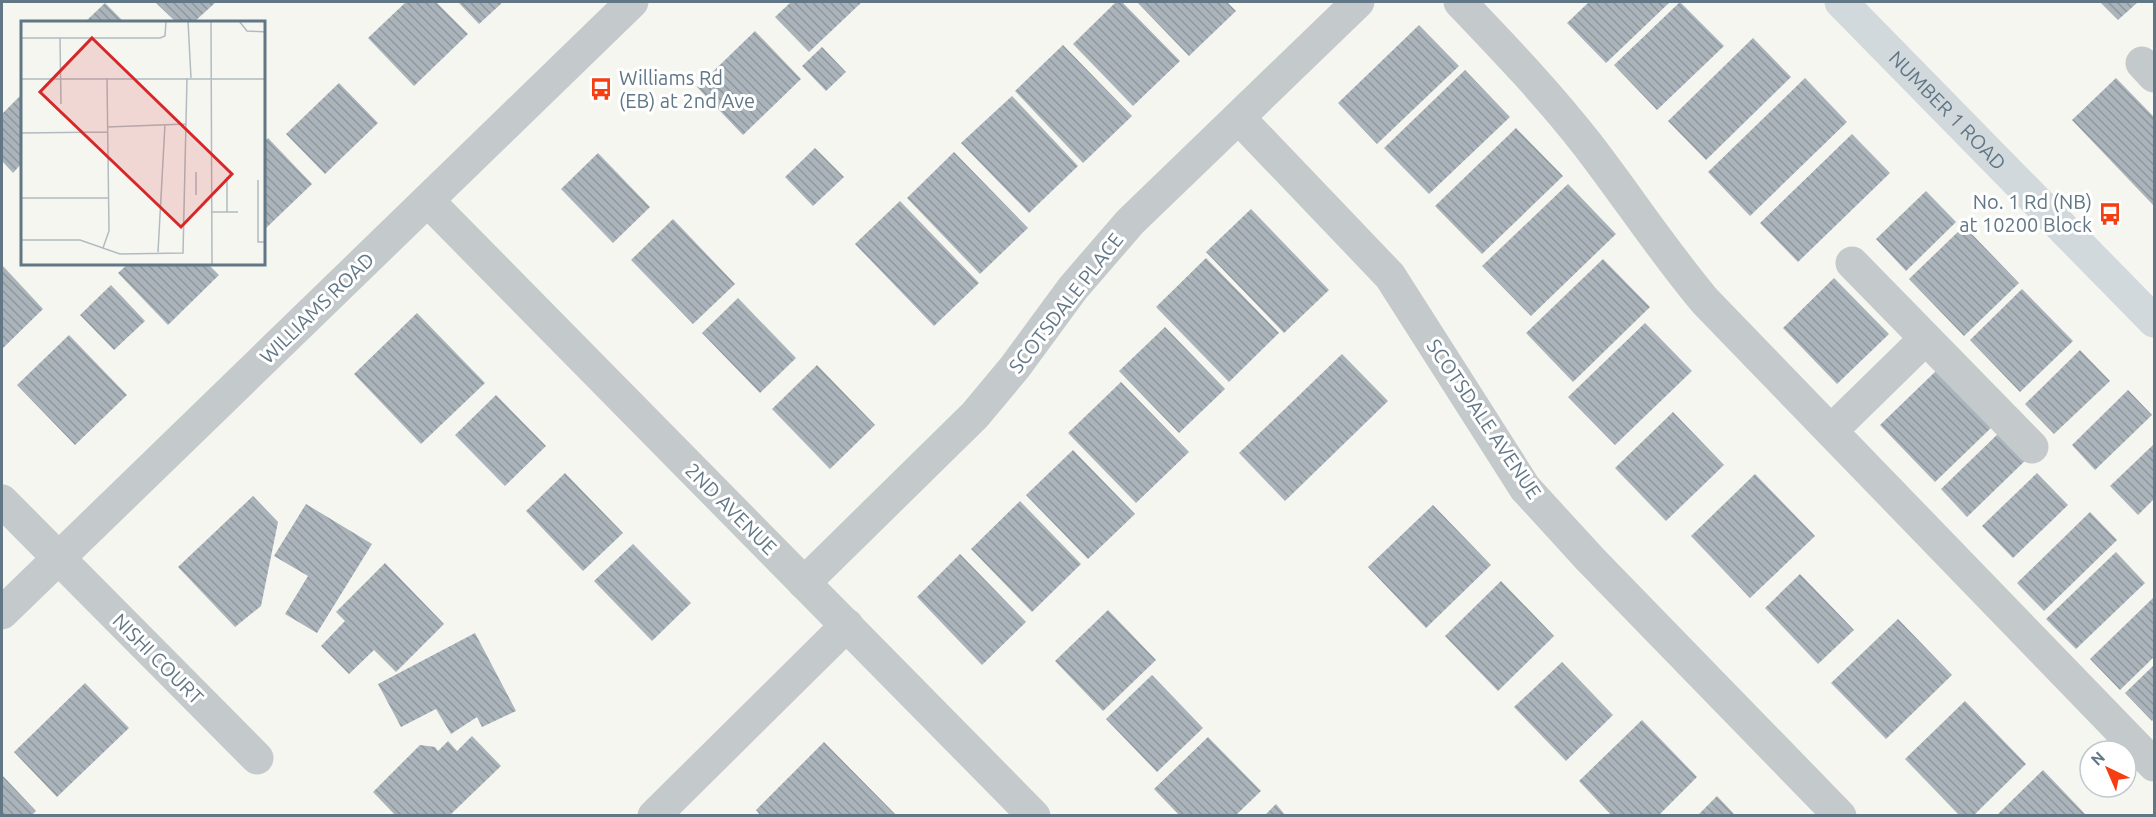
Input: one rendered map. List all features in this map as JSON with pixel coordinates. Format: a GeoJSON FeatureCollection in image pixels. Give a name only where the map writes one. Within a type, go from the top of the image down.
{"type":"FeatureCollection","features":[{"type":"Feature","properties":{"kind":"main road","name":"NUMBER 1 ROAD"},"geometry":{"type":"LineString","coordinates":[[1841,2],[2154,321]]}},
{"type":"Feature","properties":{"kind":"street","name":"WILLIAMS ROAD"},"geometry":{"type":"LineString","coordinates":[[2,614],[632,2]]}},
{"type":"Feature","properties":{"kind":"street","name":"SCOTSDALE PLACE"},"geometry":{"type":"LineString","coordinates":[[804,583],[954,438],[994,393],[1099,256],[1130,222],[1358,2]]}},
{"type":"Feature","properties":{"kind":"street"},"geometry":{"type":"LineString","coordinates":[[1460,2],[1517,61],[1558,108],[1587,144],[1659,244],[1705,301],[2154,765]]}},
{"type":"Feature","properties":{"kind":"street","name":"SCOTSDALE AVENUE"},"geometry":{"type":"LineString","coordinates":[[1239,118],[1390,276],[1525,488],[1590,559],[1840,816]]}},
{"type":"Feature","properties":{"kind":"street","name":"2ND AVENUE"},"geometry":{"type":"LineString","coordinates":[[428,201],[1034,816]]}},
{"type":"Feature","properties":{"kind":"street"},"geometry":{"type":"LineString","coordinates":[[1852,263],[2032,447]]}},
{"type":"Feature","properties":{"kind":"street"},"geometry":{"type":"LineString","coordinates":[[1831,431],[1925,339]]}},
{"type":"Feature","properties":{"kind":"street","name":"NISHI COURT"},"geometry":{"type":"LineString","coordinates":[[2,501],[257,758]]}},
{"type":"Feature","properties":{"kind":"street"},"geometry":{"type":"LineString","coordinates":[[654,816],[847,626]]}},
{"type":"Feature","properties":{"kind":"building"},"geometry":{"type":"Polygon","coordinates":[[[155,2],[216,2],[195,21],[175,21],[155,2]]]}},
{"type":"Feature","properties":{"kind":"building"},"geometry":{"type":"Polygon","coordinates":[[[406,2],[436,2],[468,34],[414,86],[368,38],[406,2]]]}},
{"type":"Feature","properties":{"kind":"building"},"geometry":{"type":"Polygon","coordinates":[[[458,2],[503,2],[479,24],[458,2]]]}},
{"type":"Feature","properties":{"kind":"building"},"geometry":{"type":"Polygon","coordinates":[[[791,2],[862,2],[809,52],[775,17],[791,2]]]}},
{"type":"Feature","properties":{"kind":"building"},"geometry":{"type":"Polygon","coordinates":[[[1116,2],[1122,2],[1180,61],[1133,106],[1073,44],[1116,2]]]}},
{"type":"Feature","properties":{"kind":"building"},"geometry":{"type":"Polygon","coordinates":[[[1137,2],[1227,2],[1236,11],[1189,56],[1137,2]]]}},
{"type":"Feature","properties":{"kind":"building"},"geometry":{"type":"Polygon","coordinates":[[[1589,2],[1670,2],[1606,63],[1567,23],[1589,2]]]}},
{"type":"Feature","properties":{"kind":"building"},"geometry":{"type":"Polygon","coordinates":[[[1680,2],[1724,46],[1657,110],[1614,65],[1680,2]]]}},
{"type":"Feature","properties":{"kind":"building"},"geometry":{"type":"Polygon","coordinates":[[[2100,2],[2138,2],[2118,20],[2100,2]]]}},
{"type":"Feature","properties":{"kind":"building"},"geometry":{"type":"Polygon","coordinates":[[[105,3],[123,21],[86,21],[105,3]]]}},
{"type":"Feature","properties":{"kind":"building"},"geometry":{"type":"Polygon","coordinates":[[[1419,25],[1459,66],[1377,144],[1338,103],[1419,25]]]}},
{"type":"Feature","properties":{"kind":"building"},"geometry":{"type":"Polygon","coordinates":[[[755,31],[801,79],[743,135],[697,87],[755,31]]]}},
{"type":"Feature","properties":{"kind":"building"},"geometry":{"type":"Polygon","coordinates":[[[1753,38],[1791,77],[1706,160],[1668,121],[1753,38]]]}},
{"type":"Feature","properties":{"kind":"building"},"geometry":{"type":"Polygon","coordinates":[[[1063,45],[1132,116],[1083,163],[1015,91],[1063,45]]]}},
{"type":"Feature","properties":{"kind":"building"},"geometry":{"type":"Polygon","coordinates":[[[822,47],[846,72],[826,91],[802,66],[822,47]]]}},
{"type":"Feature","properties":{"kind":"building"},"geometry":{"type":"Polygon","coordinates":[[[1465,70],[1510,117],[1429,194],[1384,148],[1465,70]]]}},
{"type":"Feature","properties":{"kind":"building"},"geometry":{"type":"Polygon","coordinates":[[[1805,78],[1847,122],[1750,216],[1708,172],[1805,78]]]}},
{"type":"Feature","properties":{"kind":"building"},"geometry":{"type":"Polygon","coordinates":[[[2116,78],[2154,117],[2154,206],[2072,120],[2116,78]]]}},
{"type":"Feature","properties":{"kind":"building"},"geometry":{"type":"Polygon","coordinates":[[[339,83],[378,123],[325,174],[286,134],[339,83]]]}},
{"type":"Feature","properties":{"kind":"building"},"geometry":{"type":"Polygon","coordinates":[[[21,95],[21,164],[13,173],[2,161],[2,114],[21,95]]]}},
{"type":"Feature","properties":{"kind":"building"},"geometry":{"type":"Polygon","coordinates":[[[1012,96],[1078,166],[1029,213],[961,143],[1012,96]]]}},
{"type":"Feature","properties":{"kind":"building"},"geometry":{"type":"Polygon","coordinates":[[[1516,128],[1563,176],[1482,254],[1435,206],[1516,128]]]}},
{"type":"Feature","properties":{"kind":"building"},"geometry":{"type":"Polygon","coordinates":[[[1852,134],[1890,173],[1798,262],[1760,223],[1852,134]]]}},
{"type":"Feature","properties":{"kind":"building"},"geometry":{"type":"Polygon","coordinates":[[[268,138],[312,184],[266,228],[266,140],[268,138]]]}},
{"type":"Feature","properties":{"kind":"building"},"geometry":{"type":"Polygon","coordinates":[[[815,148],[844,177],[813,206],[785,177],[815,148]]]}},
{"type":"Feature","properties":{"kind":"building"},"geometry":{"type":"Polygon","coordinates":[[[954,152],[1028,228],[980,274],[907,198],[954,152]]]}},
{"type":"Feature","properties":{"kind":"building"},"geometry":{"type":"Polygon","coordinates":[[[598,153],[650,207],[613,243],[561,189],[598,153]]]}},
{"type":"Feature","properties":{"kind":"building"},"geometry":{"type":"Polygon","coordinates":[[[1568,184],[1616,234],[1531,316],[1482,266],[1568,184]]]}},
{"type":"Feature","properties":{"kind":"building"},"geometry":{"type":"Polygon","coordinates":[[[1926,191],[1956,222],[1906,271],[1876,239],[1926,191]]]}},
{"type":"Feature","properties":{"kind":"building"},"geometry":{"type":"Polygon","coordinates":[[[900,201],[979,283],[934,326],[855,244],[900,201]]]}},
{"type":"Feature","properties":{"kind":"building"},"geometry":{"type":"Polygon","coordinates":[[[1251,209],[1329,290],[1284,333],[1206,252],[1251,209]]]}},
{"type":"Feature","properties":{"kind":"building"},"geometry":{"type":"Polygon","coordinates":[[[673,219],[735,284],[693,324],[631,260],[673,219]]]}},
{"type":"Feature","properties":{"kind":"building"},"geometry":{"type":"Polygon","coordinates":[[[1964,226],[2019,283],[1964,336],[1909,279],[1964,226]]]}},
{"type":"Feature","properties":{"kind":"building"},"geometry":{"type":"Polygon","coordinates":[[[1206,258],[1279,333],[1229,382],[1156,307],[1206,258]]]}},
{"type":"Feature","properties":{"kind":"building"},"geometry":{"type":"Polygon","coordinates":[[[1603,259],[1650,307],[1573,382],[1526,333],[1603,259]]]}},
{"type":"Feature","properties":{"kind":"building"},"geometry":{"type":"Polygon","coordinates":[[[2,265],[43,309],[2,349],[2,265]]]}},
{"type":"Feature","properties":{"kind":"building"},"geometry":{"type":"Polygon","coordinates":[[[126,266],[210,266],[219,275],[168,325],[118,273],[126,266]]]}},
{"type":"Feature","properties":{"kind":"building"},"geometry":{"type":"Polygon","coordinates":[[[1834,278],[1889,334],[1837,384],[1783,328],[1834,278]]]}},
{"type":"Feature","properties":{"kind":"building"},"geometry":{"type":"Polygon","coordinates":[[[111,285],[145,321],[114,350],[80,315],[111,285]]]}},
{"type":"Feature","properties":{"kind":"building"},"geometry":{"type":"Polygon","coordinates":[[[2022,289],[2073,341],[2020,392],[1970,340],[2022,289]]]}},
{"type":"Feature","properties":{"kind":"building"},"geometry":{"type":"Polygon","coordinates":[[[738,298],[796,358],[760,393],[702,333],[738,298]]]}},
{"type":"Feature","properties":{"kind":"building"},"geometry":{"type":"Polygon","coordinates":[[[417,313],[485,383],[421,444],[354,374],[417,313]]]}},
{"type":"Feature","properties":{"kind":"building"},"geometry":{"type":"Polygon","coordinates":[[[1645,323],[1692,371],[1615,445],[1568,397],[1645,323]]]}},
{"type":"Feature","properties":{"kind":"building"},"geometry":{"type":"Polygon","coordinates":[[[1165,327],[1225,389],[1179,433],[1119,371],[1165,327]]]}},
{"type":"Feature","properties":{"kind":"building"},"geometry":{"type":"Polygon","coordinates":[[[69,335],[127,395],[75,445],[17,385],[69,335]]]}},
{"type":"Feature","properties":{"kind":"building"},"geometry":{"type":"Polygon","coordinates":[[[2080,350],[2110,381],[2054,434],[2025,404],[2080,350]]]}},
{"type":"Feature","properties":{"kind":"building"},"geometry":{"type":"Polygon","coordinates":[[[1342,354],[1388,401],[1285,501],[1239,453],[1342,354]]]}},
{"type":"Feature","properties":{"kind":"building"},"geometry":{"type":"Polygon","coordinates":[[[817,365],[875,425],[830,469],[772,409],[817,365]]]}},
{"type":"Feature","properties":{"kind":"building"},"geometry":{"type":"Polygon","coordinates":[[[1937,370],[1992,427],[1935,482],[1880,425],[1937,370]]]}},
{"type":"Feature","properties":{"kind":"building"},"geometry":{"type":"Polygon","coordinates":[[[1121,382],[1189,452],[1136,503],[1068,433],[1121,382]]]}},
{"type":"Feature","properties":{"kind":"building"},"geometry":{"type":"Polygon","coordinates":[[[2128,390],[2152,415],[2095,470],[2072,445],[2128,390]]]}},
{"type":"Feature","properties":{"kind":"building"},"geometry":{"type":"Polygon","coordinates":[[[496,395],[546,446],[505,486],[455,435],[496,395]]]}},
{"type":"Feature","properties":{"kind":"building"},"geometry":{"type":"Polygon","coordinates":[[[1673,412],[1724,465],[1666,521],[1615,468],[1673,412]]]}},
{"type":"Feature","properties":{"kind":"building"},"geometry":{"type":"Polygon","coordinates":[[[2003,429],[2030,456],[1967,517],[1941,489],[2003,429]]]}},
{"type":"Feature","properties":{"kind":"building"},"geometry":{"type":"Polygon","coordinates":[[[2154,444],[2154,499],[2138,515],[2110,486],[2154,444]]]}},
{"type":"Feature","properties":{"kind":"building"},"geometry":{"type":"Polygon","coordinates":[[[1073,450],[1135,514],[1088,559],[1026,495],[1073,450]]]}},
{"type":"Feature","properties":{"kind":"building"},"geometry":{"type":"Polygon","coordinates":[[[565,473],[623,533],[583,571],[526,511],[565,473]]]}},
{"type":"Feature","properties":{"kind":"building"},"geometry":{"type":"Polygon","coordinates":[[[2037,473],[2068,505],[2013,558],[1982,526],[2037,473]]]}},
{"type":"Feature","properties":{"kind":"building"},"geometry":{"type":"Polygon","coordinates":[[[1755,474],[1815,536],[1750,598],[1691,536],[1755,474]]]}},
{"type":"Feature","properties":{"kind":"building"},"geometry":{"type":"Polygon","coordinates":[[[253,496],[278,522],[261,606],[235,627],[178,567],[253,496]]]}},
{"type":"Feature","properties":{"kind":"building"},"geometry":{"type":"Polygon","coordinates":[[[1020,501],[1081,564],[1032,612],[971,549],[1020,501]]]}},
{"type":"Feature","properties":{"kind":"building"},"geometry":{"type":"Polygon","coordinates":[[[306,504],[372,544],[317,633],[285,614],[308,576],[274,556],[306,504]]]}},
{"type":"Feature","properties":{"kind":"building"},"geometry":{"type":"Polygon","coordinates":[[[1433,505],[1491,565],[1426,628],[1368,567],[1433,505]]]}},
{"type":"Feature","properties":{"kind":"building"},"geometry":{"type":"Polygon","coordinates":[[[2090,512],[2117,540],[2044,611],[2017,583],[2090,512]]]}},
{"type":"Feature","properties":{"kind":"building"},"geometry":{"type":"Polygon","coordinates":[[[633,544],[691,603],[652,641],[594,581],[633,544]]]}},
{"type":"Feature","properties":{"kind":"building"},"geometry":{"type":"Polygon","coordinates":[[[2116,552],[2145,583],[2076,649],[2046,619],[2116,552]]]}},
{"type":"Feature","properties":{"kind":"building"},"geometry":{"type":"Polygon","coordinates":[[[960,554],[1026,622],[982,665],[917,597],[960,554]]]}},
{"type":"Feature","properties":{"kind":"building"},"geometry":{"type":"Polygon","coordinates":[[[385,563],[444,624],[396,672],[374,650],[349,674],[321,646],[345,621],[336,612],[385,563]]]}},
{"type":"Feature","properties":{"kind":"building"},"geometry":{"type":"Polygon","coordinates":[[[1800,574],[1854,630],[1818,664],[1765,608],[1800,574]]]}},
{"type":"Feature","properties":{"kind":"building"},"geometry":{"type":"Polygon","coordinates":[[[1501,581],[1554,636],[1498,691],[1445,636],[1501,581]]]}},
{"type":"Feature","properties":{"kind":"building"},"geometry":{"type":"Polygon","coordinates":[[[2154,597],[2154,657],[2120,690],[2090,659],[2154,597]]]}},
{"type":"Feature","properties":{"kind":"building"},"geometry":{"type":"Polygon","coordinates":[[[1108,610],[1156,660],[1103,711],[1055,661],[1108,610]]]}},
{"type":"Feature","properties":{"kind":"building"},"geometry":{"type":"Polygon","coordinates":[[[1898,619],[1952,675],[1886,739],[1831,683],[1898,619]]]}},
{"type":"Feature","properties":{"kind":"building"},"geometry":{"type":"Polygon","coordinates":[[[475,633],[516,711],[482,727],[477,717],[451,734],[436,709],[401,727],[378,684],[475,633]]]}},
{"type":"Feature","properties":{"kind":"building"},"geometry":{"type":"Polygon","coordinates":[[[1562,662],[1613,715],[1566,761],[1514,707],[1562,662]]]}},
{"type":"Feature","properties":{"kind":"building"},"geometry":{"type":"Polygon","coordinates":[[[2154,665],[2154,719],[2152,721],[2125,693],[2154,665]]]}},
{"type":"Feature","properties":{"kind":"building"},"geometry":{"type":"Polygon","coordinates":[[[1152,675],[1203,728],[1157,772],[1106,719],[1152,675]]]}},
{"type":"Feature","properties":{"kind":"building"},"geometry":{"type":"Polygon","coordinates":[[[85,683],[129,728],[57,797],[14,752],[85,683]]]}},
{"type":"Feature","properties":{"kind":"building"},"geometry":{"type":"Polygon","coordinates":[[[1965,701],[2026,764],[1973,816],[1960,816],[1905,759],[1965,701]]]}},
{"type":"Feature","properties":{"kind":"building"},"geometry":{"type":"Polygon","coordinates":[[[1642,720],[1697,777],[1658,816],[1612,816],[1579,781],[1642,720]]]}},
{"type":"Feature","properties":{"kind":"building"},"geometry":{"type":"Polygon","coordinates":[[[472,736],[501,766],[449,816],[396,816],[373,792],[420,745],[435,747],[438,751],[448,741],[457,751],[472,736]]]}},
{"type":"Feature","properties":{"kind":"building"},"geometry":{"type":"Polygon","coordinates":[[[1208,737],[1261,791],[1235,816],[1180,816],[1154,789],[1208,737]]]}},
{"type":"Feature","properties":{"kind":"building"},"geometry":{"type":"Polygon","coordinates":[[[824,742],[897,816],[761,816],[756,810],[824,742]]]}},
{"type":"Feature","properties":{"kind":"building"},"geometry":{"type":"Polygon","coordinates":[[[2043,770],[2087,816],[1996,816],[2043,770]]]}},
{"type":"Feature","properties":{"kind":"building"},"geometry":{"type":"Polygon","coordinates":[[[2,775],[36,811],[31,816],[2,816],[2,775]]]}},
{"type":"Feature","properties":{"kind":"building"},"geometry":{"type":"Polygon","coordinates":[[[1717,796],[1736,816],[1697,816],[1717,796]]]}},
{"type":"Feature","properties":{"kind":"building"},"geometry":{"type":"Polygon","coordinates":[[[1276,804],[1286,816],[1264,816],[1276,804]]]}},
{"type":"Feature","properties":{"kind":"place","name":"Williams Rd (EB) at 2nd Ave"},"geometry":{"type":"Point","coordinates":[601,89]}},
{"type":"Feature","properties":{"kind":"place","name":"No. 1 Rd (NB) at 10200 Block"},"geometry":{"type":"Point","coordinates":[2110,214]}}]}
